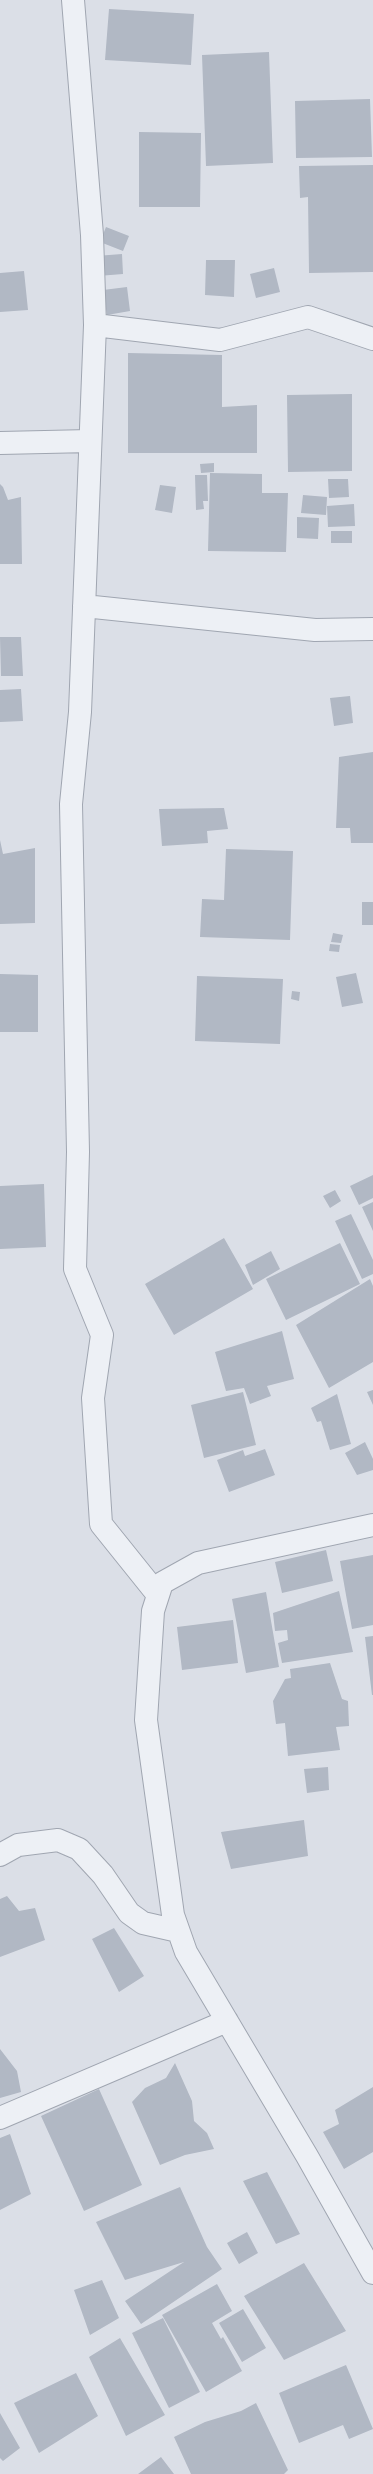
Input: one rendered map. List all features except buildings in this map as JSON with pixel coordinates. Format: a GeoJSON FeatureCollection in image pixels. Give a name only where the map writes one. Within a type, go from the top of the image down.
{"type":"FeatureCollection","features":[{"type":"Feature","properties":{"kind":"street"},"geometry":{"type":"LineString","coordinates":[[72,0],[92,235],[95,325],[80,712],[71,804],[78,1152],[75,1269],[102,1335],[93,1398],[101,1524],[158,1595]]}},
{"type":"Feature","properties":{"kind":"street"},"geometry":{"type":"LineString","coordinates":[[95,325],[220,340],[308,317],[373,339]]}},
{"type":"Feature","properties":{"kind":"street"},"geometry":{"type":"LineString","coordinates":[[0,443],[90,441]]}},
{"type":"Feature","properties":{"kind":"street"},"geometry":{"type":"LineString","coordinates":[[84,606],[315,630],[373,630]]}},
{"type":"Feature","properties":{"kind":"street"},"geometry":{"type":"LineString","coordinates":[[373,1525],[198,1563],[162,1583],[153,1611],[146,1720],[172,1914],[186,1952],[373,2273]]}},
{"type":"Feature","properties":{"kind":"street"},"geometry":{"type":"LineString","coordinates":[[0,1855],[18,1845],[58,1840],[79,1849],[102,1875],[129,1914],[143,1923],[178,1931]]}},
{"type":"Feature","properties":{"kind":"street"},"geometry":{"type":"LineString","coordinates":[[0,2118],[227,2021]]}}]}
